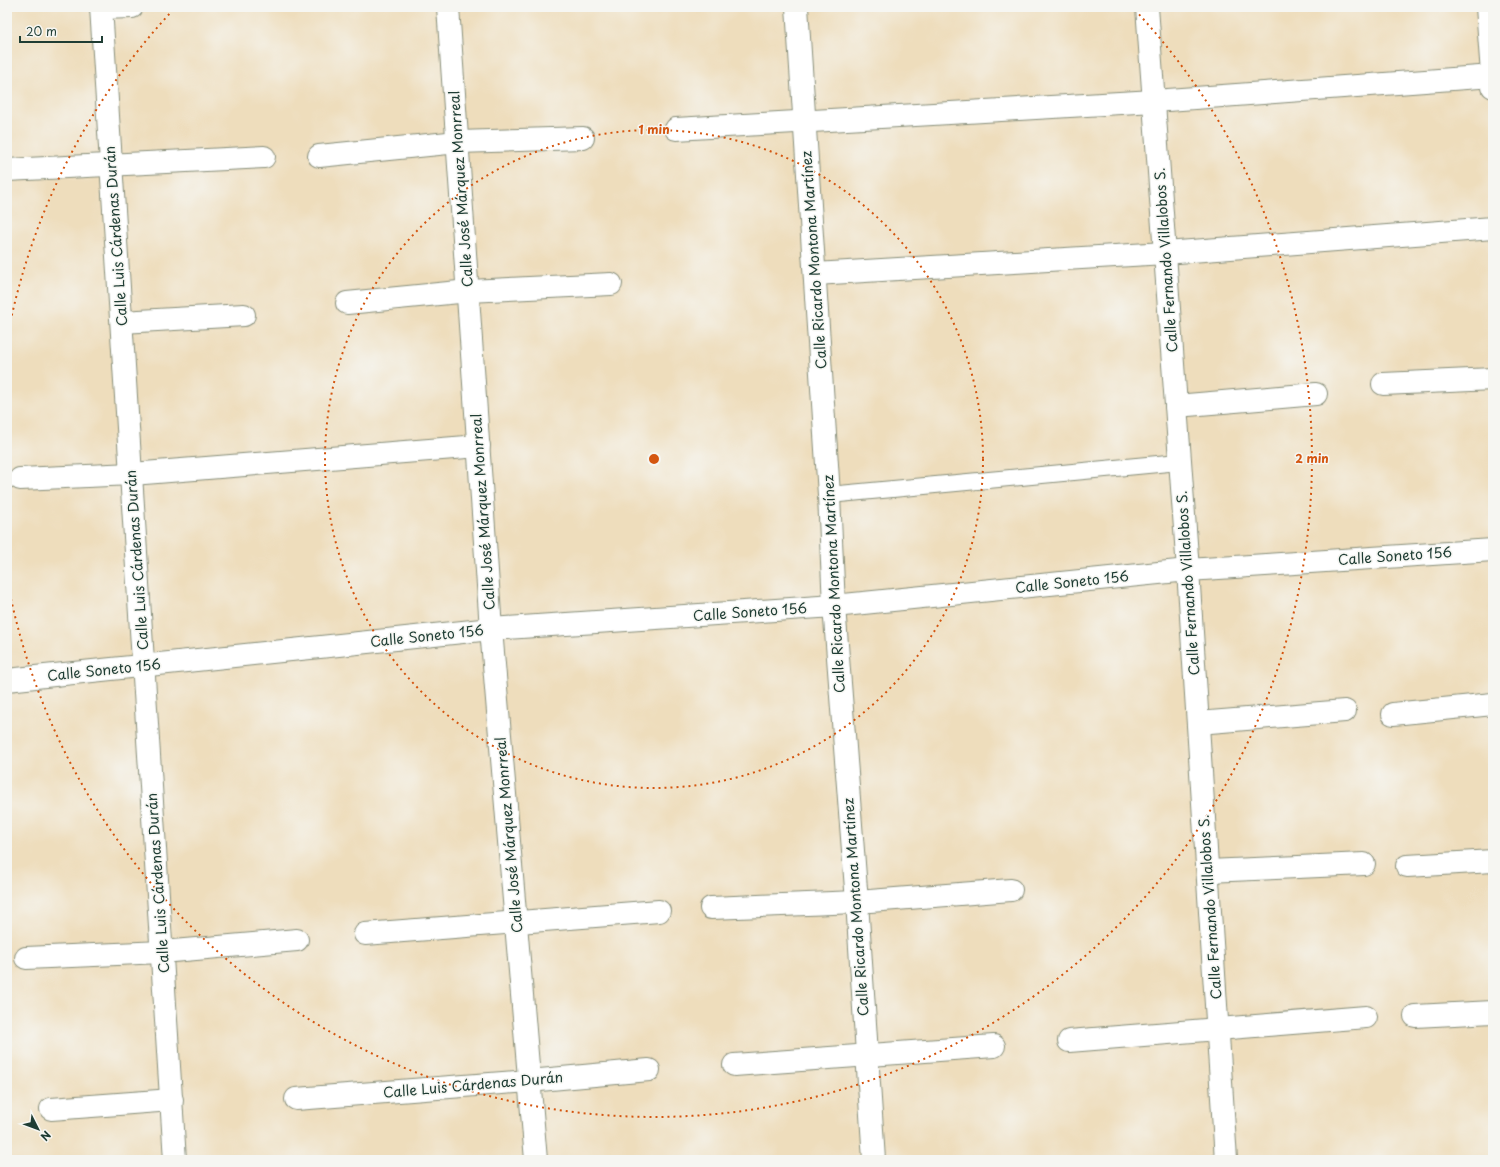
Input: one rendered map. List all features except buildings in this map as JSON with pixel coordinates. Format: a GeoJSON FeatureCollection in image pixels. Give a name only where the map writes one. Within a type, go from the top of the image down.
{"type":"FeatureCollection","features":[{"type":"Feature","properties":{"kind":"street"},"geometry":{"type":"LineString","coordinates":[[101,8],[132,7]]}},
{"type":"Feature","properties":{"kind":"street","name":"Calle José Márquez Monrreal"},"geometry":{"type":"LineString","coordinates":[[448,7],[469,291],[491,630],[536,1160]]}},
{"type":"Feature","properties":{"kind":"street","name":"Calle Ricardo Montona Martínez"},"geometry":{"type":"LineString","coordinates":[[797,7],[829,495],[834,606],[857,902],[874,1160]]}},
{"type":"Feature","properties":{"kind":"street","name":"Calle Fernando Villalobos S."},"geometry":{"type":"LineString","coordinates":[[1147,7],[1188,570],[1226,1160]]}},
{"type":"Feature","properties":{"kind":"street"},"geometry":{"type":"LineString","coordinates":[[676,129],[1493,80],[1487,7]]}},
{"type":"Feature","properties":{"kind":"street","name":"Calle Luis Cárdenas Durán"},"geometry":{"type":"LineString","coordinates":[[101,8],[175,1160]]}},
{"type":"Feature","properties":{"kind":"street"},"geometry":{"type":"LineString","coordinates":[[319,156],[458,142],[583,138]]}},
{"type":"Feature","properties":{"kind":"street"},"geometry":{"type":"LineString","coordinates":[[7,170],[112,163],[264,157]]}},
{"type":"Feature","properties":{"kind":"street"},"geometry":{"type":"LineString","coordinates":[[815,274],[1165,252],[1493,228]]}},
{"type":"Feature","properties":{"kind":"street"},"geometry":{"type":"LineString","coordinates":[[346,304],[469,291],[611,284]]}},
{"type":"Feature","properties":{"kind":"street"},"geometry":{"type":"LineString","coordinates":[[122,322],[244,315]]}},
{"type":"Feature","properties":{"kind":"street"},"geometry":{"type":"LineString","coordinates":[[1383,384],[1493,379]]}},
{"type":"Feature","properties":{"kind":"street"},"geometry":{"type":"LineString","coordinates":[[1176,406],[1316,394]]}},
{"type":"Feature","properties":{"kind":"street"},"geometry":{"type":"LineString","coordinates":[[20,479],[132,474],[479,446]]}},
{"type":"Feature","properties":{"kind":"street","name":"Calle Soneto 156"},"geometry":{"type":"LineString","coordinates":[[7,680],[491,630],[834,606],[1188,570],[1493,550]]}},
{"type":"Feature","properties":{"kind":"street"},"geometry":{"type":"LineString","coordinates":[[1393,714],[1493,704]]}},
{"type":"Feature","properties":{"kind":"street"},"geometry":{"type":"LineString","coordinates":[[1198,723],[1345,711]]}},
{"type":"Feature","properties":{"kind":"street"},"geometry":{"type":"LineString","coordinates":[[1407,866],[1493,861]]}},
{"type":"Feature","properties":{"kind":"street"},"geometry":{"type":"LineString","coordinates":[[1208,871],[1364,864]]}},
{"type":"Feature","properties":{"kind":"street"},"geometry":{"type":"LineString","coordinates":[[711,908],[857,902],[1010,890]]}},
{"type":"Feature","properties":{"kind":"street"},"geometry":{"type":"LineString","coordinates":[[365,934],[659,911]]}},
{"type":"Feature","properties":{"kind":"street"},"geometry":{"type":"LineString","coordinates":[[26,958],[162,952],[297,940]]}},
{"type":"Feature","properties":{"kind":"street"},"geometry":{"type":"LineString","coordinates":[[1415,1016],[1493,1012]]}},
{"type":"Feature","properties":{"kind":"street"},"geometry":{"type":"LineString","coordinates":[[1069,1041],[1366,1017]]}},
{"type":"Feature","properties":{"kind":"street"},"geometry":{"type":"LineString","coordinates":[[734,1065],[866,1054],[994,1046]]}},
{"type":"Feature","properties":{"kind":"street","name":"Calle Luis Cárdenas Durán"},"geometry":{"type":"LineString","coordinates":[[296,1099],[649,1070]]}},
{"type":"Feature","properties":{"kind":"street"},"geometry":{"type":"LineString","coordinates":[[51,1109],[172,1100]]}},
{"type":"Feature","properties":{"kind":"lane"},"geometry":{"type":"LineString","coordinates":[[829,495],[1179,462]]}}]}
